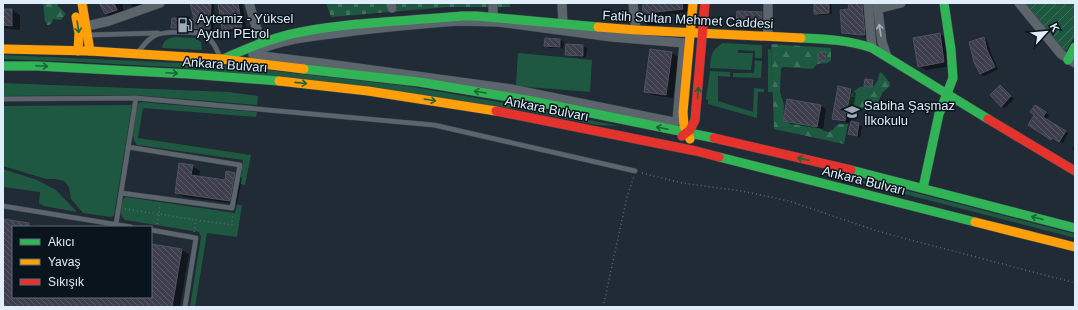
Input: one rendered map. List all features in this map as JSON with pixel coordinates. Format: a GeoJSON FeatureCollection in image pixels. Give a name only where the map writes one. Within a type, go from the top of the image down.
{"type":"FeatureCollection","features":[{"type":"Feature","properties":{"kind":"main road"},"geometry":{"type":"LineString","coordinates":[[74,3],[79,33],[78,51]]}},
{"type":"Feature","properties":{"kind":"main road"},"geometry":{"type":"LineString","coordinates":[[82,3],[88,30],[90,51]]}},
{"type":"Feature","properties":{"kind":"main road"},"geometry":{"type":"LineString","coordinates":[[692,3],[691,33],[683,112],[684,126],[696,151]]}},
{"type":"Feature","properties":{"kind":"main road"},"geometry":{"type":"LineString","coordinates":[[666,145],[687,133],[695,120],[705,3]]}},
{"type":"Feature","properties":{"kind":"main road"},"geometry":{"type":"LineString","coordinates":[[923,188],[939,114],[952,82],[953,72],[944,3]]}},
{"type":"Feature","properties":{"kind":"main road","name":"Fatih Sultan Mehmet Caddesi"},"geometry":{"type":"LineString","coordinates":[[221,60],[261,43],[300,32],[342,26],[462,16],[636,30],[837,40],[856,43],[872,48],[1075,171]]}},
{"type":"Feature","properties":{"kind":"main road"},"geometry":{"type":"LineString","coordinates":[[1072,62],[1075,47]]}},
{"type":"Feature","properties":{"kind":"main road","name":"Ankara Bulvarı"},"geometry":{"type":"LineString","coordinates":[[3,49],[90,51],[221,60],[339,72],[433,84],[527,100],[687,133],[863,173],[1075,228]]}},
{"type":"Feature","properties":{"kind":"main road","name":"Ankara Bulvarı"},"geometry":{"type":"LineString","coordinates":[[3,66],[255,78],[368,91],[485,110],[696,151],[1075,247]]}},
{"type":"Feature","properties":{"kind":"street"},"geometry":{"type":"LineString","coordinates":[[88,30],[160,3]]}},
{"type":"Feature","properties":{"kind":"street"},"geometry":{"type":"LineString","coordinates":[[249,3],[261,43]]}},
{"type":"Feature","properties":{"kind":"street"},"geometry":{"type":"LineString","coordinates":[[493,3],[493,18]]}},
{"type":"Feature","properties":{"kind":"street"},"geometry":{"type":"LineString","coordinates":[[562,3],[563,24]]}},
{"type":"Feature","properties":{"kind":"street"},"geometry":{"type":"LineString","coordinates":[[633,3],[636,30]]}},
{"type":"Feature","properties":{"kind":"street"},"geometry":{"type":"LineString","coordinates":[[768,3],[768,36]]}},
{"type":"Feature","properties":{"kind":"street"},"geometry":{"type":"LineString","coordinates":[[868,3],[872,48]]}},
{"type":"Feature","properties":{"kind":"street"},"geometry":{"type":"LineString","coordinates":[[886,57],[882,42],[877,6],[900,3]]}},
{"type":"Feature","properties":{"kind":"street"},"geometry":{"type":"LineString","coordinates":[[1019,3],[1050,42],[1061,54],[1072,62]]}},
{"type":"Feature","properties":{"kind":"street"},"geometry":{"type":"LineString","coordinates":[[458,21],[498,22],[612,37],[684,43],[678,116],[675,122],[511,89],[253,55],[253,52],[270,45],[314,36],[369,29],[458,21]]}},
{"type":"Feature","properties":{"kind":"lane"},"geometry":{"type":"LineString","coordinates":[[88,30],[200,33],[214,44],[221,60]]}},
{"type":"Feature","properties":{"kind":"lane"},"geometry":{"type":"LineString","coordinates":[[136,54],[154,36],[165,32]]}},
{"type":"Feature","properties":{"kind":"lane"},"geometry":{"type":"LineString","coordinates":[[3,99],[136,98],[434,124],[635,171]]}},
{"type":"Feature","properties":{"kind":"lane"},"geometry":{"type":"LineString","coordinates":[[116,224],[136,98]]}},
{"type":"Feature","properties":{"kind":"lane"},"geometry":{"type":"LineString","coordinates":[[121,193],[232,208],[240,165],[128,147]]}},
{"type":"Feature","properties":{"kind":"lane"},"geometry":{"type":"LineString","coordinates":[[3,206],[126,226]]}},
{"type":"Feature","properties":{"kind":"lane"},"geometry":{"type":"LineString","coordinates":[[154,231],[196,238],[185,307]]}},
{"type":"Feature","properties":{"kind":"path"},"geometry":{"type":"LineString","coordinates":[[603,307],[627,197],[635,171],[682,183],[742,191],[789,201],[877,231],[1075,283]]}},
{"type":"Feature","properties":{"kind":"path"},"geometry":{"type":"LineString","coordinates":[[154,231],[159,214],[161,198]]}},
{"type":"Feature","properties":{"kind":"path"},"geometry":{"type":"LineString","coordinates":[[118,208],[232,225],[232,208]]}},
{"type":"Feature","properties":{"kind":"path"},"geometry":{"type":"LineString","coordinates":[[193,237],[196,220]]}},
{"type":"Feature","properties":{"kind":"green space"},"geometry":{"type":"Polygon","coordinates":[[[43,3],[58,3],[58,6],[66,14],[61,20],[53,19],[52,23],[47,25],[45,21],[43,3]]]}},
{"type":"Feature","properties":{"kind":"green space"},"geometry":{"type":"Polygon","coordinates":[[[326,3],[510,3],[510,7],[447,7],[331,17],[326,3]]]}},
{"type":"Feature","properties":{"kind":"green space"},"geometry":{"type":"Polygon","coordinates":[[[1024,3],[1075,3],[1075,36],[1067,50],[1064,51],[1024,3]]]}},
{"type":"Feature","properties":{"kind":"green space"},"geometry":{"type":"Polygon","coordinates":[[[175,37],[195,38],[201,42],[202,50],[162,48],[163,43],[166,40],[175,37]]]}},
{"type":"Feature","properties":{"kind":"green space"},"geometry":{"type":"Polygon","coordinates":[[[723,43],[761,45],[762,58],[755,58],[755,51],[738,50],[738,53],[753,53],[751,70],[710,68],[712,54],[716,48],[723,43]]]}},
{"type":"Feature","properties":{"kind":"green space"},"geometry":{"type":"Polygon","coordinates":[[[771,44],[831,48],[831,60],[828,63],[817,64],[813,69],[781,68],[780,92],[784,105],[783,121],[820,128],[829,132],[838,124],[848,124],[844,144],[774,129],[771,44]]]}},
{"type":"Feature","properties":{"kind":"green space"},"geometry":{"type":"Polygon","coordinates":[[[768,49],[771,50],[773,92],[768,92],[768,49]]]}},
{"type":"Feature","properties":{"kind":"green space"},"geometry":{"type":"Polygon","coordinates":[[[518,53],[592,60],[590,92],[516,86],[518,53]]]}},
{"type":"Feature","properties":{"kind":"green space"},"geometry":{"type":"Polygon","coordinates":[[[3,55],[206,64],[407,86],[493,101],[619,126],[597,125],[515,109],[186,68],[3,59],[3,55]]]}},
{"type":"Feature","properties":{"kind":"green space"},"geometry":{"type":"Polygon","coordinates":[[[755,60],[762,61],[761,78],[733,77],[733,73],[754,73],[755,60]]]}},
{"type":"Feature","properties":{"kind":"green space"},"geometry":{"type":"Polygon","coordinates":[[[710,71],[730,72],[730,77],[718,76],[718,101],[753,112],[754,88],[764,89],[764,92],[758,92],[757,118],[708,104],[708,100],[706,99],[710,71]]]}},
{"type":"Feature","properties":{"kind":"green space"},"geometry":{"type":"Polygon","coordinates":[[[881,72],[890,83],[890,86],[883,92],[873,109],[859,111],[852,118],[849,118],[847,115],[851,93],[860,87],[874,86],[881,72]]]}},
{"type":"Feature","properties":{"kind":"green space"},"geometry":{"type":"Polygon","coordinates":[[[3,83],[229,92],[258,96],[257,105],[134,95],[3,96],[3,83]]]}},
{"type":"Feature","properties":{"kind":"green space"},"geometry":{"type":"Polygon","coordinates":[[[141,102],[257,112],[256,117],[143,108],[138,138],[251,155],[245,185],[240,184],[243,160],[137,145],[133,136],[134,120],[138,104],[141,102]]]}},
{"type":"Feature","properties":{"kind":"green space"},"geometry":{"type":"Polygon","coordinates":[[[132,105],[114,215],[111,217],[83,213],[71,199],[69,187],[64,181],[46,179],[3,166],[3,106],[132,105]]]}},
{"type":"Feature","properties":{"kind":"green space"},"geometry":{"type":"Polygon","coordinates":[[[3,169],[37,180],[56,190],[77,212],[44,206],[39,203],[40,192],[3,187],[3,169]]]}},
{"type":"Feature","properties":{"kind":"green space"},"geometry":{"type":"Polygon","coordinates":[[[819,172],[897,188],[1075,234],[1075,238],[819,172]]]}},
{"type":"Feature","properties":{"kind":"green space"},"geometry":{"type":"Polygon","coordinates":[[[126,197],[235,213],[237,205],[242,205],[237,237],[207,233],[195,307],[190,307],[201,237],[199,232],[125,220],[121,215],[121,210],[123,199],[126,197]]]}},
{"type":"Feature","properties":{"kind":"building"},"geometry":{"type":"Polygon","coordinates":[[[99,3],[114,3],[117,10],[105,14],[99,3]]]}},
{"type":"Feature","properties":{"kind":"building"},"geometry":{"type":"Polygon","coordinates":[[[190,3],[211,3],[210,29],[171,28],[172,18],[194,19],[190,3]]]}},
{"type":"Feature","properties":{"kind":"building"},"geometry":{"type":"Polygon","coordinates":[[[218,3],[238,3],[242,27],[222,30],[218,3]]]}},
{"type":"Feature","properties":{"kind":"building"},"geometry":{"type":"Polygon","coordinates":[[[643,3],[682,3],[683,9],[656,12],[656,22],[642,22],[643,3]]]}},
{"type":"Feature","properties":{"kind":"building"},"geometry":{"type":"Polygon","coordinates":[[[814,3],[829,3],[829,13],[814,14],[814,3]]]}},
{"type":"Feature","properties":{"kind":"building"},"geometry":{"type":"Polygon","coordinates":[[[848,3],[862,3],[865,35],[842,33],[840,10],[849,9],[848,3]]]}},
{"type":"Feature","properties":{"kind":"building"},"geometry":{"type":"Polygon","coordinates":[[[3,9],[12,9],[12,26],[3,25],[3,9]]]}},
{"type":"Feature","properties":{"kind":"building"},"geometry":{"type":"Polygon","coordinates":[[[737,11],[762,12],[762,25],[736,24],[737,11]]]}},
{"type":"Feature","properties":{"kind":"building"},"geometry":{"type":"Polygon","coordinates":[[[940,33],[944,62],[918,67],[913,38],[940,33]]]}},
{"type":"Feature","properties":{"kind":"building"},"geometry":{"type":"Polygon","coordinates":[[[984,37],[987,50],[995,67],[980,74],[974,62],[969,42],[984,37]]]}},
{"type":"Feature","properties":{"kind":"building"},"geometry":{"type":"Polygon","coordinates":[[[545,38],[560,39],[560,47],[544,46],[545,38]]]}},
{"type":"Feature","properties":{"kind":"building"},"geometry":{"type":"Polygon","coordinates":[[[566,44],[583,45],[583,56],[565,55],[566,44]]]}},
{"type":"Feature","properties":{"kind":"building"},"geometry":{"type":"Polygon","coordinates":[[[650,49],[672,52],[666,95],[644,92],[650,49]]]}},
{"type":"Feature","properties":{"kind":"building"},"geometry":{"type":"Polygon","coordinates":[[[819,52],[826,52],[825,61],[818,61],[819,52]]]}},
{"type":"Feature","properties":{"kind":"building"},"geometry":{"type":"Polygon","coordinates":[[[865,79],[873,80],[872,87],[864,86],[865,79]]]}},
{"type":"Feature","properties":{"kind":"building"},"geometry":{"type":"Polygon","coordinates":[[[1000,85],[1011,96],[1001,107],[990,95],[1000,85]]]}},
{"type":"Feature","properties":{"kind":"building"},"geometry":{"type":"Polygon","coordinates":[[[838,86],[851,89],[845,121],[832,119],[838,86]]]}},
{"type":"Feature","properties":{"kind":"building"},"geometry":{"type":"Polygon","coordinates":[[[787,99],[821,105],[817,127],[783,121],[787,99]]]}},
{"type":"Feature","properties":{"kind":"building"},"geometry":{"type":"Polygon","coordinates":[[[1035,105],[1046,112],[1043,117],[1066,131],[1059,142],[1052,138],[1051,140],[1028,125],[1034,115],[1030,112],[1035,105]]]}},
{"type":"Feature","properties":{"kind":"building"},"geometry":{"type":"Polygon","coordinates":[[[851,121],[859,123],[857,136],[848,134],[851,121]]]}},
{"type":"Feature","properties":{"kind":"building"},"geometry":{"type":"Polygon","coordinates":[[[179,163],[193,165],[191,175],[225,180],[226,171],[235,173],[230,201],[175,193],[179,163]]]}},
{"type":"Feature","properties":{"kind":"building"},"geometry":{"type":"Polygon","coordinates":[[[3,219],[29,223],[29,226],[12,226],[12,298],[152,298],[152,244],[182,249],[172,307],[3,307],[3,219]]]}},
{"type":"Feature","properties":{"kind":"traffic: fast"},"geometry":{"type":"LineString","coordinates":[[923,188],[939,114],[953,78],[951,50],[944,3]]}},
{"type":"Feature","properties":{"kind":"traffic: fast"},"geometry":{"type":"LineString","coordinates":[[223,59],[261,43],[291,34],[341,26],[381,22],[476,16],[598,27]]}},
{"type":"Feature","properties":{"kind":"traffic: fast"},"geometry":{"type":"LineString","coordinates":[[801,38],[828,39],[872,48],[988,119]]}},
{"type":"Feature","properties":{"kind":"traffic: fast"},"geometry":{"type":"LineString","coordinates":[[1068,60],[1075,47]]}},
{"type":"Feature","properties":{"kind":"traffic: fast"},"geometry":{"type":"LineString","coordinates":[[3,66],[37,66],[189,74],[279,81]]}},
{"type":"Feature","properties":{"kind":"traffic: fast"},"geometry":{"type":"LineString","coordinates":[[304,69],[419,82],[527,100],[714,138]]}},
{"type":"Feature","properties":{"kind":"traffic: fast"},"geometry":{"type":"LineString","coordinates":[[719,157],[975,222]]}},
{"type":"Feature","properties":{"kind":"traffic: fast"},"geometry":{"type":"LineString","coordinates":[[851,170],[1075,228]]}},
{"type":"Feature","properties":{"kind":"traffic: slow"},"geometry":{"type":"LineString","coordinates":[[82,3],[90,51]]}},
{"type":"Feature","properties":{"kind":"traffic: slow"},"geometry":{"type":"LineString","coordinates":[[690,139],[684,126],[683,112],[693,3]]}},
{"type":"Feature","properties":{"kind":"traffic: slow"},"geometry":{"type":"LineString","coordinates":[[76,17],[79,33],[78,51]]}},
{"type":"Feature","properties":{"kind":"traffic: slow"},"geometry":{"type":"LineString","coordinates":[[598,27],[801,38]]}},
{"type":"Feature","properties":{"kind":"traffic: slow"},"geometry":{"type":"LineString","coordinates":[[3,49],[90,51],[221,59],[304,69]]}},
{"type":"Feature","properties":{"kind":"traffic: slow"},"geometry":{"type":"LineString","coordinates":[[279,81],[368,91],[496,111]]}},
{"type":"Feature","properties":{"kind":"traffic: slow"},"geometry":{"type":"LineString","coordinates":[[975,222],[1075,247]]}},
{"type":"Feature","properties":{"kind":"traffic: jam"},"geometry":{"type":"LineString","coordinates":[[682,136],[690,130],[695,120],[705,3]]}},
{"type":"Feature","properties":{"kind":"traffic: jam"},"geometry":{"type":"LineString","coordinates":[[496,111],[696,151],[719,157]]}},
{"type":"Feature","properties":{"kind":"traffic: jam"},"geometry":{"type":"LineString","coordinates":[[988,119],[1075,171]]}},
{"type":"Feature","properties":{"kind":"traffic: jam"},"geometry":{"type":"LineString","coordinates":[[714,138],[851,170]]}},
{"type":"Feature","properties":{"kind":"place","name":"Aytemiz - Yüksel Aydın PEtrol"},"geometry":{"type":"Point","coordinates":[185,25]}},
{"type":"Feature","properties":{"kind":"place","name":"Sabiha Şaşmaz İlkokulu"},"geometry":{"type":"Point","coordinates":[852,112]}}]}
